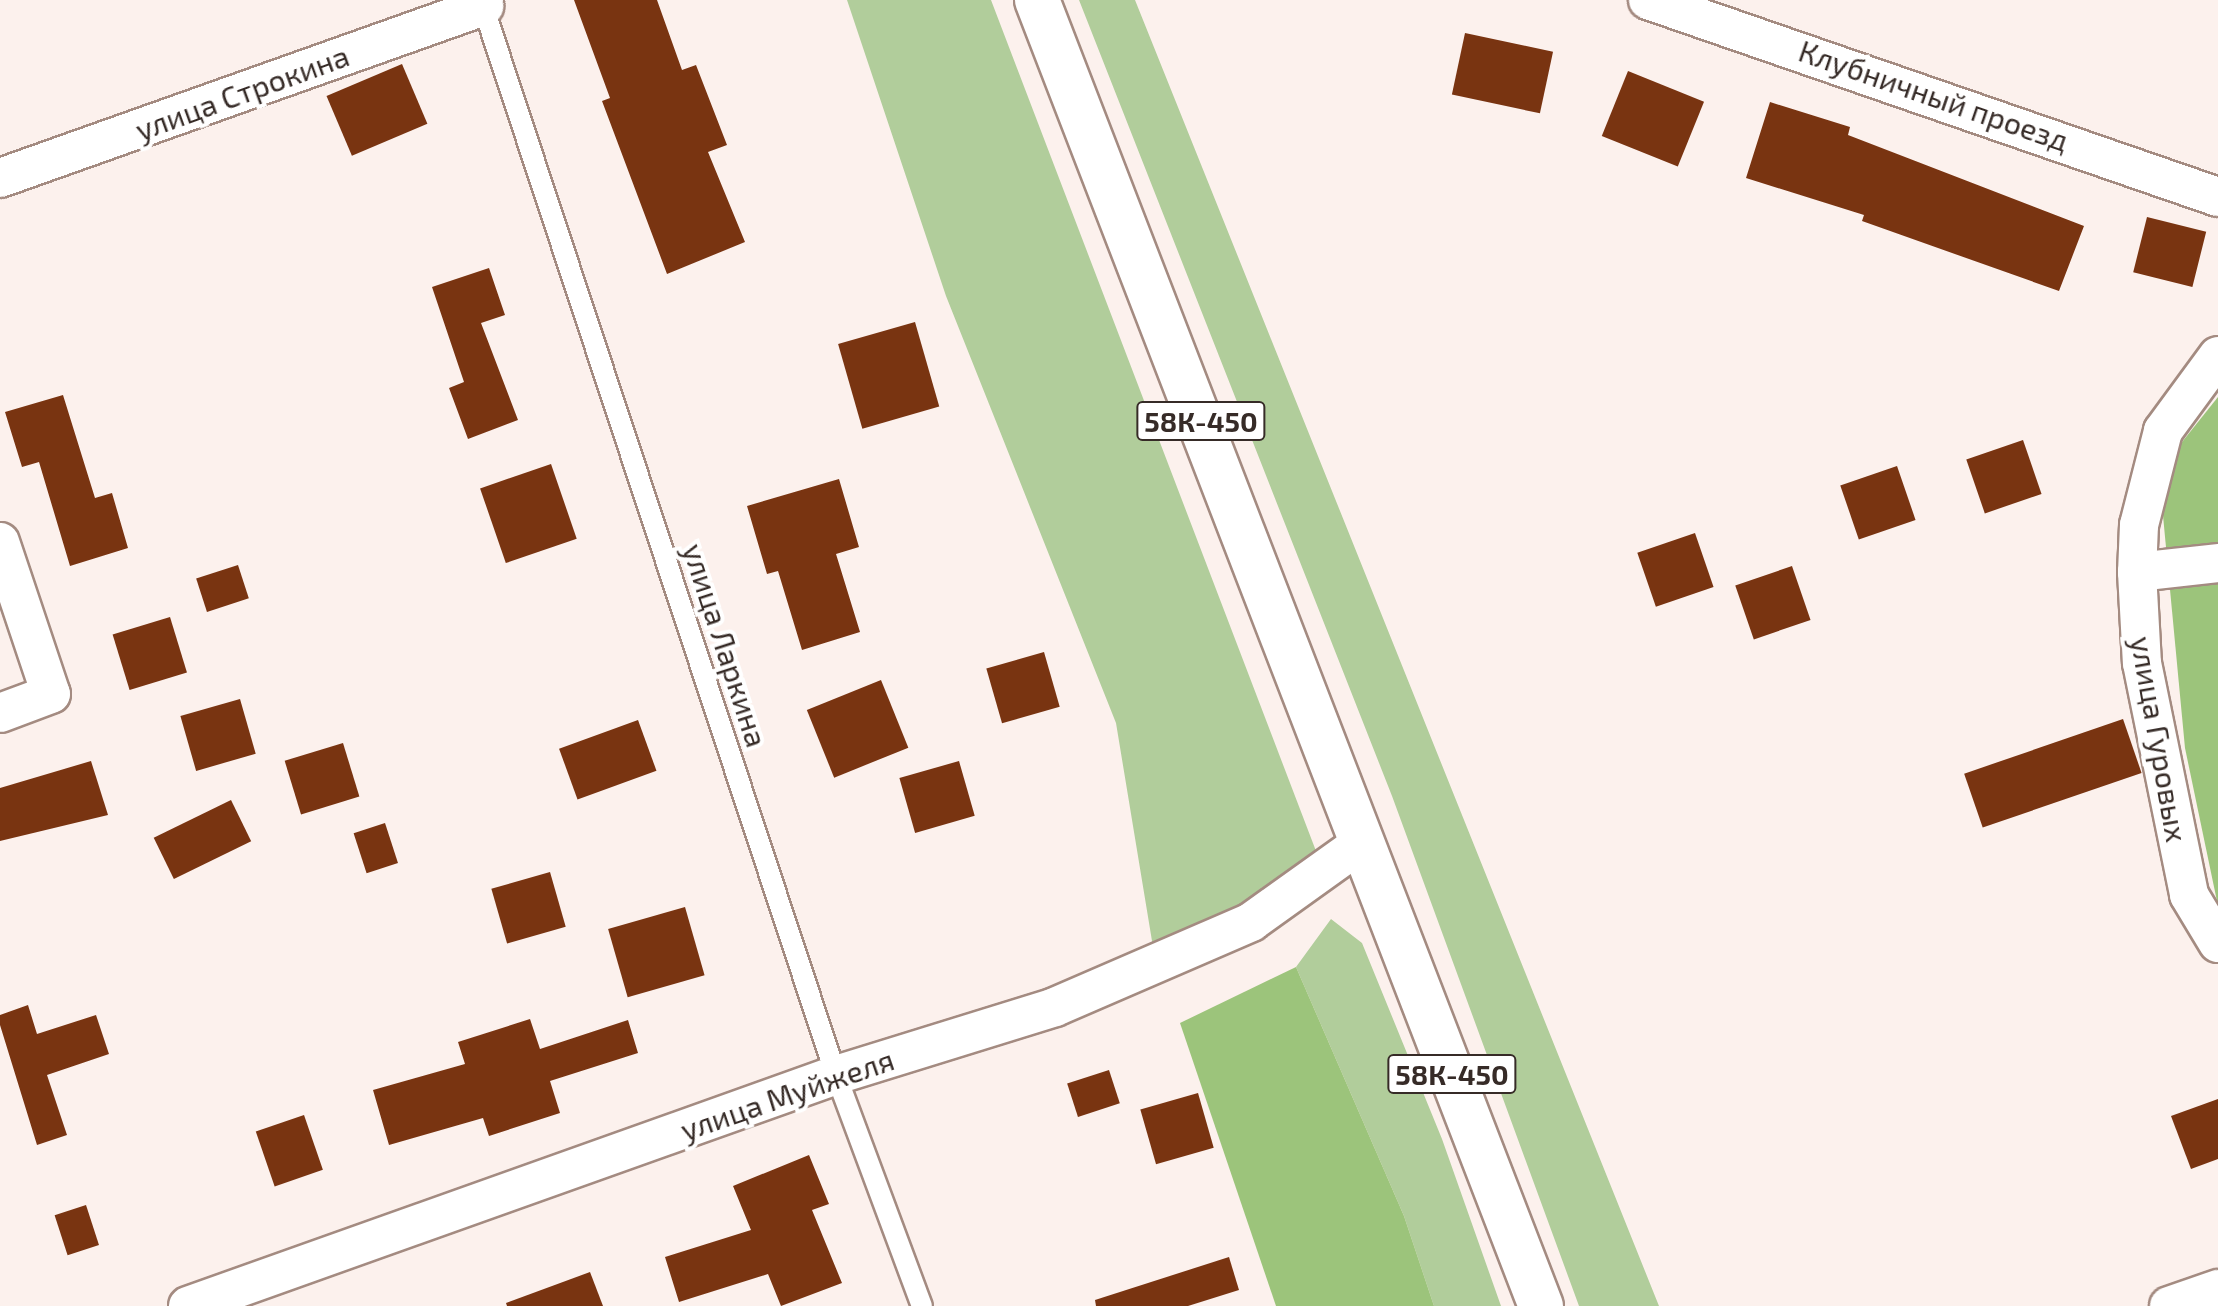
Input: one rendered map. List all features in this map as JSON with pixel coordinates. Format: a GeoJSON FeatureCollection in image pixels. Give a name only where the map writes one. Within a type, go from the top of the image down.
{"type":"FeatureCollection","features":[{"type":"Feature","properties":{"kind":"highway","name":"58К-450"},"geometry":{"type":"LineString","coordinates":[[1037,0],[1541,1306]]}},
{"type":"Feature","properties":{"kind":"street","name":"Клубничный проезд"},"geometry":{"type":"LineString","coordinates":[[1648,0],[2218,197]]}},
{"type":"Feature","properties":{"kind":"street","name":"улица Строкина"},"geometry":{"type":"LineString","coordinates":[[0,178],[482,3]]}},
{"type":"Feature","properties":{"kind":"street","name":"улица Гуровых"},"geometry":{"type":"LineString","coordinates":[[2218,356],[2163,431],[2144,498],[2137,572],[2142,663],[2189,895],[2218,943]]}},
{"type":"Feature","properties":{"kind":"street"},"geometry":{"type":"LineString","coordinates":[[0,542],[51,694],[0,713]]}},
{"type":"Feature","properties":{"kind":"street"},"geometry":{"type":"LineString","coordinates":[[2137,572],[2218,563]]}},
{"type":"Feature","properties":{"kind":"street","name":"улица Муйжеля"},"geometry":{"type":"LineString","coordinates":[[188,1306],[836,1075],[1055,1007],[1251,922],[1364,841]]}},
{"type":"Feature","properties":{"kind":"street"},"geometry":{"type":"LineString","coordinates":[[2169,1306],[2218,1289]]}},
{"type":"Feature","properties":{"kind":"lane","name":"улица Ларкина"},"geometry":{"type":"LineString","coordinates":[[482,3],[836,1075],[922,1306]]}},
{"type":"Feature","properties":{"kind":"green space"},"geometry":{"type":"Polygon","coordinates":[[[847,0],[991,0],[1316,851],[1248,909],[1153,947],[1116,723],[946,296],[847,0]]]}},
{"type":"Feature","properties":{"kind":"green space"},"geometry":{"type":"Polygon","coordinates":[[[1079,0],[1135,0],[1659,1306],[1579,1306],[1392,796],[1079,0]]]}},
{"type":"Feature","properties":{"kind":"green space"},"geometry":{"type":"Polygon","coordinates":[[[2218,397],[2218,906],[2185,748],[2162,505],[2174,452],[2218,397]]]}},
{"type":"Feature","properties":{"kind":"green space"},"geometry":{"type":"Polygon","coordinates":[[[1331,919],[1362,943],[1442,1139],[1501,1306],[1434,1306],[1404,1216],[1296,967],[1331,919]]]}},
{"type":"Feature","properties":{"kind":"green space"},"geometry":{"type":"Polygon","coordinates":[[[1296,967],[1404,1216],[1434,1306],[1276,1306],[1180,1023],[1296,967]]]}},
{"type":"Feature","properties":{"kind":"building"},"geometry":{"type":"Polygon","coordinates":[[[574,0],[657,0],[682,70],[696,65],[727,145],[708,152],[745,242],[667,274],[602,101],[610,98],[574,0]]]}},
{"type":"Feature","properties":{"kind":"building"},"geometry":{"type":"Polygon","coordinates":[[[1465,33],[1553,52],[1540,113],[1452,95],[1465,33]]]}},
{"type":"Feature","properties":{"kind":"building"},"geometry":{"type":"Polygon","coordinates":[[[402,64],[427,124],[352,156],[327,96],[402,64]]]}},
{"type":"Feature","properties":{"kind":"building"},"geometry":{"type":"Polygon","coordinates":[[[1628,71],[1704,102],[1678,167],[1602,136],[1628,71]]]}},
{"type":"Feature","properties":{"kind":"building"},"geometry":{"type":"Polygon","coordinates":[[[1770,102],[1850,127],[1848,135],[2084,226],[2059,291],[1862,221],[1864,215],[1746,178],[1770,102]]]}},
{"type":"Feature","properties":{"kind":"building"},"geometry":{"type":"Polygon","coordinates":[[[2147,217],[2206,232],[2192,287],[2133,272],[2147,217]]]}},
{"type":"Feature","properties":{"kind":"building"},"geometry":{"type":"Polygon","coordinates":[[[489,268],[505,315],[481,323],[518,420],[468,439],[449,388],[464,382],[432,287],[489,268]]]}},
{"type":"Feature","properties":{"kind":"building"},"geometry":{"type":"Polygon","coordinates":[[[915,322],[939,407],[862,429],[838,344],[915,322]]]}},
{"type":"Feature","properties":{"kind":"building"},"geometry":{"type":"Polygon","coordinates":[[[63,395],[95,498],[112,493],[128,548],[70,566],[39,462],[22,467],[5,412],[63,395]]]}},
{"type":"Feature","properties":{"kind":"building"},"geometry":{"type":"Polygon","coordinates":[[[2023,440],[2042,494],[1985,513],[1966,460],[2023,440]]]}},
{"type":"Feature","properties":{"kind":"building"},"geometry":{"type":"Polygon","coordinates":[[[551,464],[577,539],[506,563],[480,488],[551,464]]]}},
{"type":"Feature","properties":{"kind":"building"},"geometry":{"type":"Polygon","coordinates":[[[1897,466],[1916,520],[1859,539],[1840,486],[1897,466]]]}},
{"type":"Feature","properties":{"kind":"building"},"geometry":{"type":"Polygon","coordinates":[[[839,479],[859,547],[836,554],[860,632],[802,650],[778,571],[767,574],[747,506],[839,479]]]}},
{"type":"Feature","properties":{"kind":"building"},"geometry":{"type":"Polygon","coordinates":[[[1695,533],[1714,587],[1656,607],[1637,553],[1695,533]]]}},
{"type":"Feature","properties":{"kind":"building"},"geometry":{"type":"Polygon","coordinates":[[[238,565],[249,598],[207,612],[196,579],[238,565]]]}},
{"type":"Feature","properties":{"kind":"building"},"geometry":{"type":"Polygon","coordinates":[[[1792,566],[1811,620],[1754,639],[1735,586],[1792,566]]]}},
{"type":"Feature","properties":{"kind":"building"},"geometry":{"type":"Polygon","coordinates":[[[170,617],[187,672],[130,690],[113,635],[170,617]]]}},
{"type":"Feature","properties":{"kind":"building"},"geometry":{"type":"Polygon","coordinates":[[[1044,652],[1060,707],[1002,723],[986,669],[1044,652]]]}},
{"type":"Feature","properties":{"kind":"building"},"geometry":{"type":"Polygon","coordinates":[[[881,680],[908,748],[834,778],[807,710],[881,680]]]}},
{"type":"Feature","properties":{"kind":"building"},"geometry":{"type":"Polygon","coordinates":[[[240,699],[256,754],[196,771],[180,716],[240,699]]]}},
{"type":"Feature","properties":{"kind":"building"},"geometry":{"type":"Polygon","coordinates":[[[2123,719],[2142,773],[1983,828],[1964,774],[2123,719]]]}},
{"type":"Feature","properties":{"kind":"building"},"geometry":{"type":"Polygon","coordinates":[[[638,720],[656,771],[578,799],[559,749],[638,720]]]}},
{"type":"Feature","properties":{"kind":"building"},"geometry":{"type":"Polygon","coordinates":[[[343,743],[359,797],[301,814],[285,761],[343,743]]]}},
{"type":"Feature","properties":{"kind":"building"},"geometry":{"type":"Polygon","coordinates":[[[91,761],[108,815],[0,841],[0,788],[91,761]]]}},
{"type":"Feature","properties":{"kind":"building"},"geometry":{"type":"Polygon","coordinates":[[[959,761],[975,816],[915,833],[899,778],[959,761]]]}},
{"type":"Feature","properties":{"kind":"building"},"geometry":{"type":"Polygon","coordinates":[[[231,800],[251,841],[174,879],[154,838],[231,800]]]}},
{"type":"Feature","properties":{"kind":"building"},"geometry":{"type":"Polygon","coordinates":[[[385,823],[398,863],[367,873],[354,833],[385,823]]]}},
{"type":"Feature","properties":{"kind":"building"},"geometry":{"type":"Polygon","coordinates":[[[550,872],[566,927],[507,944],[491,889],[550,872]]]}},
{"type":"Feature","properties":{"kind":"building"},"geometry":{"type":"Polygon","coordinates":[[[685,907],[705,975],[628,997],[608,929],[685,907]]]}},
{"type":"Feature","properties":{"kind":"building"},"geometry":{"type":"Polygon","coordinates":[[[28,1005],[37,1034],[96,1015],[109,1054],[47,1075],[67,1135],[37,1145],[0,1025],[0,1015],[28,1005]]]}},
{"type":"Feature","properties":{"kind":"building"},"geometry":{"type":"Polygon","coordinates":[[[530,1019],[540,1049],[628,1020],[638,1053],[550,1081],[560,1113],[489,1136],[483,1118],[389,1145],[373,1090],[465,1064],[458,1042],[530,1019]]]}},
{"type":"Feature","properties":{"kind":"building"},"geometry":{"type":"Polygon","coordinates":[[[1109,1070],[1120,1103],[1078,1117],[1067,1084],[1109,1070]]]}},
{"type":"Feature","properties":{"kind":"building"},"geometry":{"type":"Polygon","coordinates":[[[1198,1093],[1214,1148],[1156,1164],[1140,1110],[1198,1093]]]}},
{"type":"Feature","properties":{"kind":"building"},"geometry":{"type":"Polygon","coordinates":[[[2218,1099],[2218,1159],[2191,1169],[2171,1116],[2218,1099]]]}},
{"type":"Feature","properties":{"kind":"building"},"geometry":{"type":"Polygon","coordinates":[[[304,1115],[323,1170],[275,1186],[256,1132],[304,1115]]]}},
{"type":"Feature","properties":{"kind":"building"},"geometry":{"type":"Polygon","coordinates":[[[809,1155],[829,1204],[812,1210],[842,1283],[781,1306],[768,1274],[679,1302],[665,1257],[751,1230],[733,1186],[809,1155]]]}},
{"type":"Feature","properties":{"kind":"building"},"geometry":{"type":"Polygon","coordinates":[[[86,1205],[99,1245],[68,1255],[55,1215],[86,1205]]]}},
{"type":"Feature","properties":{"kind":"building"},"geometry":{"type":"Polygon","coordinates":[[[1229,1257],[1239,1290],[1188,1306],[1096,1306],[1095,1300],[1229,1257]]]}},
{"type":"Feature","properties":{"kind":"building"},"geometry":{"type":"Polygon","coordinates":[[[590,1272],[603,1306],[507,1306],[506,1303],[590,1272]]]}}]}
